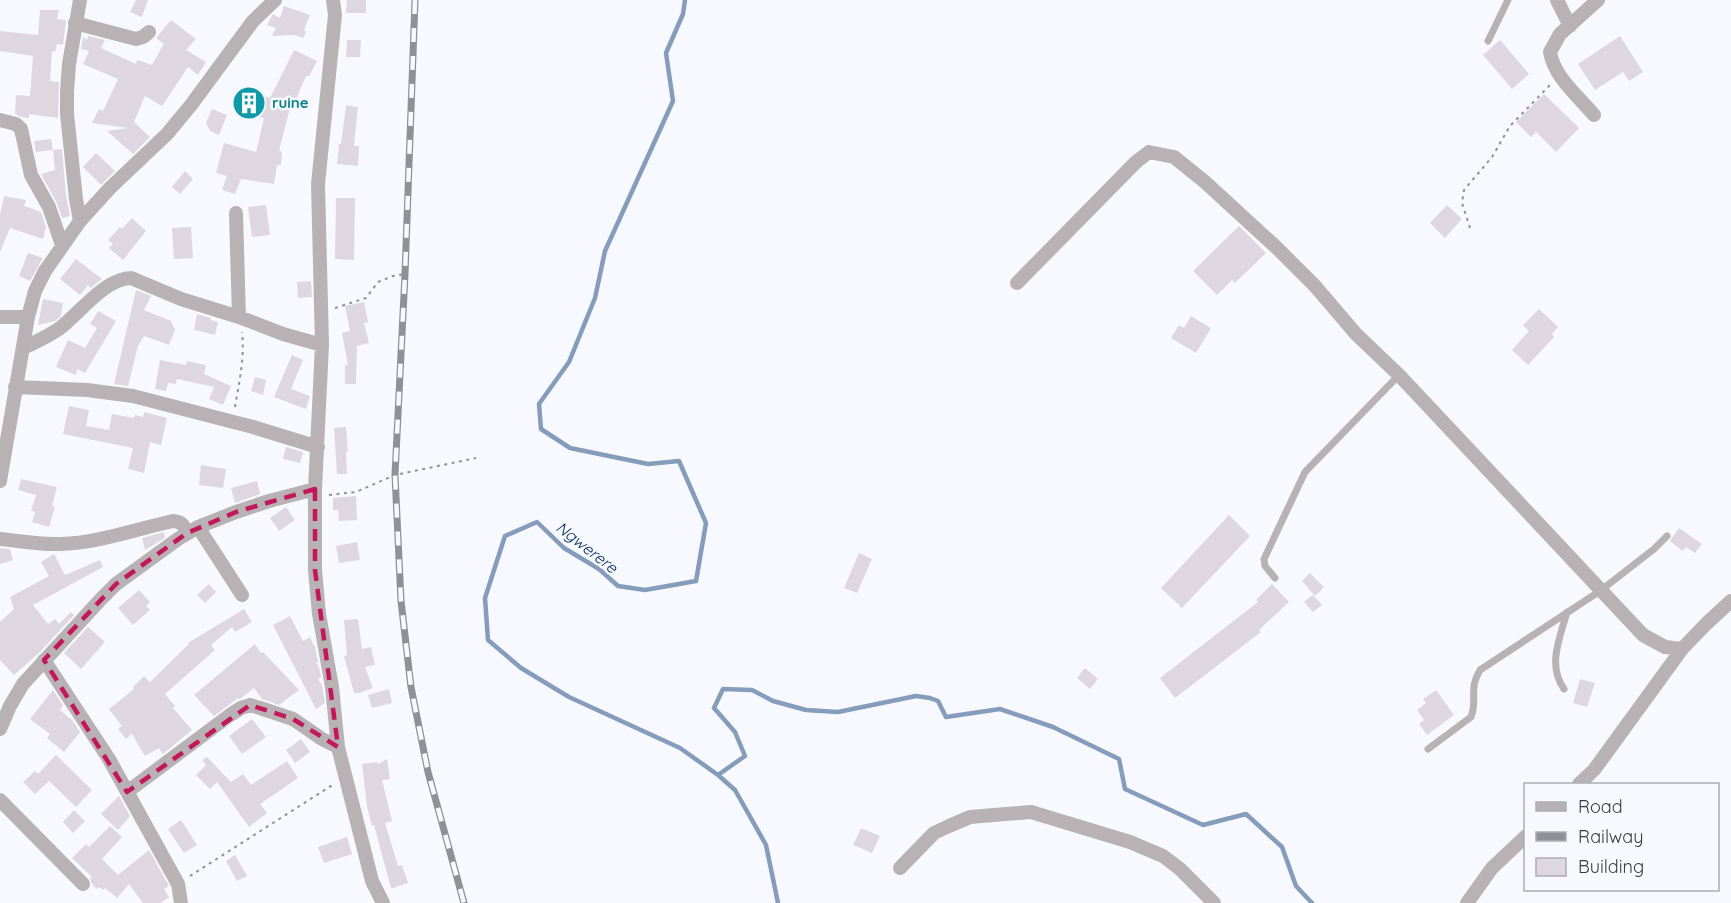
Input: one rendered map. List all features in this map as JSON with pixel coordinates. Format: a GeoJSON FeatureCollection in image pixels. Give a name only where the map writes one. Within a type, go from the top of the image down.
{"type":"FeatureCollection","features":[{"type":"Feature","properties":{"kind":"street"},"geometry":{"type":"LineString","coordinates":[[80,0],[69,64],[67,114],[80,221]]}},
{"type":"Feature","properties":{"kind":"street"},"geometry":{"type":"LineString","coordinates":[[1,477],[28,317],[35,291],[45,271],[80,221],[110,188],[167,134],[253,21],[275,0]]}},
{"type":"Feature","properties":{"kind":"street"},"geometry":{"type":"LineString","coordinates":[[333,0],[335,15],[318,184],[322,345],[315,493],[315,570],[338,747],[372,881],[383,903]]}},
{"type":"Feature","properties":{"kind":"street"},"geometry":{"type":"LineString","coordinates":[[1557,0],[1569,26]]}},
{"type":"Feature","properties":{"kind":"street"},"geometry":{"type":"LineString","coordinates":[[1594,115],[1559,76],[1550,52],[1560,34],[1598,0]]}},
{"type":"Feature","properties":{"kind":"street"},"geometry":{"type":"LineString","coordinates":[[75,23],[136,39],[149,32]]}},
{"type":"Feature","properties":{"kind":"street"},"geometry":{"type":"LineString","coordinates":[[0,120],[16,124],[21,129],[31,175],[49,207],[62,245]]}},
{"type":"Feature","properties":{"kind":"street"},"geometry":{"type":"LineString","coordinates":[[1017,283],[1136,162],[1149,152],[1174,157],[1205,182],[1315,286],[1356,334],[1399,375],[1643,635],[1665,647],[1682,649]]}},
{"type":"Feature","properties":{"kind":"street"},"geometry":{"type":"LineString","coordinates":[[236,213],[239,317]]}},
{"type":"Feature","properties":{"kind":"street"},"geometry":{"type":"LineString","coordinates":[[23,348],[58,329],[100,292],[123,278],[138,279],[181,299],[322,345]]}},
{"type":"Feature","properties":{"kind":"street"},"geometry":{"type":"LineString","coordinates":[[0,317],[28,317]]}},
{"type":"Feature","properties":{"kind":"street"},"geometry":{"type":"LineString","coordinates":[[15,387],[87,390],[133,396],[318,447]]}},
{"type":"Feature","properties":{"kind":"street"},"geometry":{"type":"LineString","coordinates":[[0,729],[23,684],[116,584],[193,530],[269,501],[315,493]]}},
{"type":"Feature","properties":{"kind":"street"},"geometry":{"type":"LineString","coordinates":[[0,539],[73,543],[179,521],[193,530],[242,595]]}},
{"type":"Feature","properties":{"kind":"street"},"geometry":{"type":"LineString","coordinates":[[1580,783],[1594,770],[1682,649],[1731,601]]}},
{"type":"Feature","properties":{"kind":"street"},"geometry":{"type":"LineString","coordinates":[[44,660],[109,759],[148,828],[178,884],[181,903]]}},
{"type":"Feature","properties":{"kind":"street"},"geometry":{"type":"LineString","coordinates":[[127,792],[230,715],[250,705],[293,719],[338,747]]}},
{"type":"Feature","properties":{"kind":"street"},"geometry":{"type":"LineString","coordinates":[[0,800],[83,884]]}},
{"type":"Feature","properties":{"kind":"street"},"geometry":{"type":"LineString","coordinates":[[900,868],[934,833],[970,817],[1031,812],[1130,842],[1162,856],[1180,869],[1214,903]]}},
{"type":"Feature","properties":{"kind":"street"},"geometry":{"type":"LineString","coordinates":[[1467,903],[1492,868],[1524,838]]}},
{"type":"Feature","properties":{"kind":"lane"},"geometry":{"type":"LineString","coordinates":[[1488,41],[1508,0]]}},
{"type":"Feature","properties":{"kind":"lane"},"geometry":{"type":"LineString","coordinates":[[1275,578],[1265,566],[1264,559],[1305,472],[1399,375]]}},
{"type":"Feature","properties":{"kind":"lane"},"geometry":{"type":"LineString","coordinates":[[1428,749],[1471,717],[1474,679],[1480,670],[1600,591],[1667,537]]}},
{"type":"Feature","properties":{"kind":"lane"},"geometry":{"type":"LineString","coordinates":[[1564,689],[1558,680],[1555,668],[1556,654],[1567,612]]}},
{"type":"Feature","properties":{"kind":"path"},"geometry":{"type":"LineString","coordinates":[[1470,228],[1462,202],[1464,190],[1492,157],[1510,126],[1559,76]]}},
{"type":"Feature","properties":{"kind":"path"},"geometry":{"type":"LineString","coordinates":[[321,313],[366,298],[378,282],[405,274]]}},
{"type":"Feature","properties":{"kind":"path"},"geometry":{"type":"LineString","coordinates":[[233,422],[242,364],[243,345],[239,317]]}},
{"type":"Feature","properties":{"kind":"path"},"geometry":{"type":"LineString","coordinates":[[315,493],[356,492],[395,475],[476,458]]}},
{"type":"Feature","properties":{"kind":"path"},"geometry":{"type":"LineString","coordinates":[[178,884],[347,776]]}},
{"type":"Feature","properties":{"kind":"highlighted area"},"geometry":{"type":"Polygon","coordinates":[[[315,489],[315,570],[338,747],[293,719],[250,705],[127,792],[44,660],[116,584],[187,533],[236,512],[315,489]]]}},
{"type":"Feature","properties":{"kind":"building"},"geometry":{"type":"Polygon","coordinates":[[[136,0],[148,0],[142,17],[130,12],[136,0]]]}},
{"type":"Feature","properties":{"kind":"building"},"geometry":{"type":"Polygon","coordinates":[[[347,0],[366,0],[366,13],[346,13],[347,0]]]}},
{"type":"Feature","properties":{"kind":"building"},"geometry":{"type":"Polygon","coordinates":[[[284,6],[310,15],[303,38],[295,35],[272,36],[276,28],[267,25],[273,14],[280,18],[284,6]]]}},
{"type":"Feature","properties":{"kind":"building"},"geometry":{"type":"Polygon","coordinates":[[[40,10],[59,10],[57,19],[66,20],[63,45],[57,44],[55,52],[52,51],[50,81],[59,82],[58,118],[29,114],[29,118],[15,114],[16,95],[30,96],[33,56],[0,51],[0,31],[38,35],[40,10]]]}},
{"type":"Feature","properties":{"kind":"building"},"geometry":{"type":"Polygon","coordinates":[[[171,20],[196,39],[186,50],[206,62],[198,75],[188,67],[162,106],[145,96],[134,122],[150,137],[133,154],[107,131],[127,128],[92,123],[99,109],[103,111],[118,79],[83,64],[89,51],[81,49],[83,37],[87,40],[88,36],[105,40],[101,48],[136,64],[137,60],[152,65],[164,44],[156,38],[171,20]]]}},
{"type":"Feature","properties":{"kind":"building"},"geometry":{"type":"Polygon","coordinates":[[[1620,36],[1643,72],[1629,81],[1623,72],[1595,90],[1578,64],[1620,36]]]}},
{"type":"Feature","properties":{"kind":"building"},"geometry":{"type":"Polygon","coordinates":[[[347,40],[361,40],[360,57],[346,57],[347,40]]]}},
{"type":"Feature","properties":{"kind":"building"},"geometry":{"type":"Polygon","coordinates":[[[1500,40],[1529,74],[1512,89],[1483,55],[1500,40]]]}},
{"type":"Feature","properties":{"kind":"building"},"geometry":{"type":"Polygon","coordinates":[[[294,50],[317,61],[309,76],[306,76],[295,101],[292,100],[279,151],[282,152],[281,165],[277,165],[274,184],[241,179],[235,194],[222,190],[227,176],[216,173],[224,143],[256,152],[264,118],[237,110],[243,91],[270,98],[294,50]]]}},
{"type":"Feature","properties":{"kind":"building"},"geometry":{"type":"Polygon","coordinates":[[[1544,94],[1579,128],[1556,152],[1536,132],[1531,137],[1516,122],[1544,94]]]}},
{"type":"Feature","properties":{"kind":"building"},"geometry":{"type":"Polygon","coordinates":[[[346,105],[358,107],[354,146],[359,146],[358,166],[337,164],[346,105]]]}},
{"type":"Feature","properties":{"kind":"building"},"geometry":{"type":"Polygon","coordinates":[[[212,109],[227,115],[219,135],[210,131],[206,123],[212,109]]]}},
{"type":"Feature","properties":{"kind":"building"},"geometry":{"type":"Polygon","coordinates":[[[51,139],[53,150],[36,152],[34,141],[51,139]]]}},
{"type":"Feature","properties":{"kind":"building"},"geometry":{"type":"Polygon","coordinates":[[[62,149],[70,216],[62,218],[57,203],[41,174],[55,170],[53,150],[62,149]]]}},
{"type":"Feature","properties":{"kind":"building"},"geometry":{"type":"Polygon","coordinates":[[[96,153],[115,171],[101,185],[83,167],[96,153]]]}},
{"type":"Feature","properties":{"kind":"building"},"geometry":{"type":"Polygon","coordinates":[[[185,171],[193,179],[180,194],[172,187],[185,171]]]}},
{"type":"Feature","properties":{"kind":"building"},"geometry":{"type":"Polygon","coordinates":[[[4,196],[26,200],[24,206],[41,212],[46,227],[43,239],[10,228],[0,252],[0,215],[4,196]]]}},
{"type":"Feature","properties":{"kind":"building"},"geometry":{"type":"Polygon","coordinates":[[[336,198],[355,198],[354,260],[335,259],[336,198]]]}},
{"type":"Feature","properties":{"kind":"building"},"geometry":{"type":"Polygon","coordinates":[[[266,205],[270,235],[252,237],[248,207],[266,205]]]}},
{"type":"Feature","properties":{"kind":"building"},"geometry":{"type":"Polygon","coordinates":[[[1447,205],[1462,219],[1445,238],[1430,223],[1447,205]]]}},
{"type":"Feature","properties":{"kind":"building"},"geometry":{"type":"Polygon","coordinates":[[[132,218],[146,231],[123,260],[109,248],[113,244],[108,240],[132,218]]]}},
{"type":"Feature","properties":{"kind":"building"},"geometry":{"type":"Polygon","coordinates":[[[1239,226],[1266,253],[1235,283],[1232,280],[1217,295],[1193,271],[1239,226]]]}},
{"type":"Feature","properties":{"kind":"building"},"geometry":{"type":"Polygon","coordinates":[[[191,227],[193,258],[174,259],[172,228],[191,227]]]}},
{"type":"Feature","properties":{"kind":"building"},"geometry":{"type":"Polygon","coordinates":[[[28,253],[43,258],[30,281],[19,276],[28,253]]]}},
{"type":"Feature","properties":{"kind":"building"},"geometry":{"type":"Polygon","coordinates":[[[76,259],[102,279],[91,288],[88,285],[80,295],[60,279],[76,259]]]}},
{"type":"Feature","properties":{"kind":"building"},"geometry":{"type":"Polygon","coordinates":[[[311,281],[312,297],[298,298],[297,282],[311,281]]]}},
{"type":"Feature","properties":{"kind":"building"},"geometry":{"type":"Polygon","coordinates":[[[136,290],[151,296],[144,310],[171,321],[175,330],[169,345],[144,336],[138,346],[128,386],[114,384],[136,290]]]}},
{"type":"Feature","properties":{"kind":"building"},"geometry":{"type":"Polygon","coordinates":[[[43,299],[63,303],[61,316],[55,321],[38,325],[43,299]]]}},
{"type":"Feature","properties":{"kind":"building"},"geometry":{"type":"Polygon","coordinates":[[[364,302],[368,322],[364,323],[369,343],[357,346],[356,384],[345,384],[345,365],[348,365],[342,333],[350,331],[345,306],[364,302]]]}},
{"type":"Feature","properties":{"kind":"building"},"geometry":{"type":"Polygon","coordinates":[[[1539,309],[1558,327],[1552,334],[1554,337],[1528,365],[1512,350],[1529,331],[1523,325],[1539,309]]]}},
{"type":"Feature","properties":{"kind":"building"},"geometry":{"type":"Polygon","coordinates":[[[98,311],[116,321],[85,373],[77,369],[76,375],[56,367],[68,340],[85,348],[97,328],[90,324],[98,311]]]}},
{"type":"Feature","properties":{"kind":"building"},"geometry":{"type":"Polygon","coordinates":[[[197,314],[218,322],[215,335],[194,330],[197,314]]]}},
{"type":"Feature","properties":{"kind":"building"},"geometry":{"type":"Polygon","coordinates":[[[1191,316],[1211,328],[1196,353],[1171,338],[1179,325],[1184,328],[1191,316]]]}},
{"type":"Feature","properties":{"kind":"building"},"geometry":{"type":"Polygon","coordinates":[[[292,355],[303,360],[291,389],[310,396],[306,409],[274,397],[292,355]]]}},
{"type":"Feature","properties":{"kind":"building"},"geometry":{"type":"Polygon","coordinates":[[[160,360],[186,365],[187,361],[206,365],[204,374],[231,386],[223,405],[209,399],[214,387],[177,379],[176,384],[168,383],[166,391],[155,389],[160,360]]]}},
{"type":"Feature","properties":{"kind":"building"},"geometry":{"type":"Polygon","coordinates":[[[255,377],[266,380],[263,395],[251,391],[255,377]]]}},
{"type":"Feature","properties":{"kind":"building"},"geometry":{"type":"Polygon","coordinates":[[[69,406],[89,410],[86,426],[109,430],[112,414],[134,418],[135,415],[143,417],[144,412],[167,418],[161,445],[150,442],[144,473],[128,469],[133,448],[63,434],[69,406]]]}},
{"type":"Feature","properties":{"kind":"building"},"geometry":{"type":"Polygon","coordinates":[[[346,427],[347,474],[337,474],[334,428],[346,427]]]}},
{"type":"Feature","properties":{"kind":"building"},"geometry":{"type":"Polygon","coordinates":[[[286,447],[303,452],[300,463],[283,459],[286,447]]]}},
{"type":"Feature","properties":{"kind":"building"},"geometry":{"type":"Polygon","coordinates":[[[201,465],[226,469],[223,488],[199,485],[201,465]]]}},
{"type":"Feature","properties":{"kind":"building"},"geometry":{"type":"Polygon","coordinates":[[[21,479],[57,487],[52,506],[55,507],[49,527],[32,522],[35,512],[31,511],[36,495],[18,490],[21,479]]]}},
{"type":"Feature","properties":{"kind":"building"},"geometry":{"type":"Polygon","coordinates":[[[257,481],[260,494],[235,503],[231,488],[257,481]]]}},
{"type":"Feature","properties":{"kind":"building"},"geometry":{"type":"Polygon","coordinates":[[[356,496],[357,520],[339,521],[338,510],[333,510],[333,498],[356,496]]]}},
{"type":"Feature","properties":{"kind":"building"},"geometry":{"type":"Polygon","coordinates":[[[286,507],[295,520],[279,531],[270,518],[286,507]]]}},
{"type":"Feature","properties":{"kind":"building"},"geometry":{"type":"Polygon","coordinates":[[[1229,515],[1250,536],[1182,608],[1161,588],[1229,515]]]}},
{"type":"Feature","properties":{"kind":"building"},"geometry":{"type":"Polygon","coordinates":[[[1679,528],[1702,544],[1695,553],[1686,547],[1683,551],[1670,541],[1679,528]]]}},
{"type":"Feature","properties":{"kind":"building"},"geometry":{"type":"Polygon","coordinates":[[[164,532],[165,538],[145,550],[142,538],[164,532]]]}},
{"type":"Feature","properties":{"kind":"building"},"geometry":{"type":"Polygon","coordinates":[[[357,542],[360,560],[339,563],[336,546],[357,542]]]}},
{"type":"Feature","properties":{"kind":"building"},"geometry":{"type":"Polygon","coordinates":[[[0,548],[10,549],[13,560],[0,564],[0,548]]]}},
{"type":"Feature","properties":{"kind":"building"},"geometry":{"type":"Polygon","coordinates":[[[859,553],[872,559],[857,593],[844,588],[859,553]]]}},
{"type":"Feature","properties":{"kind":"building"},"geometry":{"type":"Polygon","coordinates":[[[54,554],[65,575],[100,560],[103,567],[33,605],[48,624],[55,619],[59,624],[71,612],[74,615],[40,652],[14,675],[0,660],[0,622],[14,609],[10,597],[49,576],[41,562],[54,554]]]}},
{"type":"Feature","properties":{"kind":"building"},"geometry":{"type":"Polygon","coordinates":[[[1310,573],[1324,587],[1315,596],[1302,581],[1310,573]]]}},
{"type":"Feature","properties":{"kind":"building"},"geometry":{"type":"Polygon","coordinates":[[[209,584],[216,592],[205,603],[197,595],[209,584]]]}},
{"type":"Feature","properties":{"kind":"building"},"geometry":{"type":"Polygon","coordinates":[[[1272,584],[1289,602],[1259,630],[1261,632],[1175,698],[1160,678],[1258,602],[1256,600],[1272,584]]]}},
{"type":"Feature","properties":{"kind":"building"},"geometry":{"type":"Polygon","coordinates":[[[139,590],[150,602],[146,606],[150,610],[133,625],[118,608],[139,590]]]}},
{"type":"Feature","properties":{"kind":"building"},"geometry":{"type":"Polygon","coordinates":[[[1313,595],[1322,605],[1313,612],[1304,602],[1313,595]]]}},
{"type":"Feature","properties":{"kind":"building"},"geometry":{"type":"Polygon","coordinates":[[[244,609],[252,622],[235,632],[232,627],[211,645],[215,650],[165,694],[175,706],[173,708],[192,730],[163,754],[159,748],[145,756],[132,734],[126,739],[118,729],[122,726],[109,709],[134,689],[133,687],[144,676],[150,682],[188,643],[244,609]]]}},
{"type":"Feature","properties":{"kind":"building"},"geometry":{"type":"Polygon","coordinates":[[[290,616],[303,641],[310,637],[315,646],[318,662],[316,663],[321,677],[318,679],[322,685],[325,703],[316,709],[273,625],[290,616]]]}},
{"type":"Feature","properties":{"kind":"building"},"geometry":{"type":"Polygon","coordinates":[[[358,619],[362,649],[371,647],[375,665],[365,667],[373,688],[354,693],[344,656],[347,655],[344,620],[358,619]]]}},
{"type":"Feature","properties":{"kind":"building"},"geometry":{"type":"Polygon","coordinates":[[[88,627],[105,642],[81,669],[64,653],[88,627]]]}},
{"type":"Feature","properties":{"kind":"building"},"geometry":{"type":"Polygon","coordinates":[[[255,644],[261,653],[263,652],[299,690],[279,705],[262,699],[254,688],[214,716],[194,695],[255,644]]]}},
{"type":"Feature","properties":{"kind":"building"},"geometry":{"type":"Polygon","coordinates":[[[1085,668],[1098,679],[1090,689],[1077,678],[1085,668]]]}},
{"type":"Feature","properties":{"kind":"building"},"geometry":{"type":"Polygon","coordinates":[[[1580,679],[1595,683],[1587,707],[1573,703],[1580,679]]]}},
{"type":"Feature","properties":{"kind":"building"},"geometry":{"type":"Polygon","coordinates":[[[389,689],[392,703],[372,708],[368,695],[389,689]]]}},
{"type":"Feature","properties":{"kind":"building"},"geometry":{"type":"Polygon","coordinates":[[[53,690],[63,705],[60,710],[73,721],[80,732],[64,752],[47,738],[50,734],[30,719],[53,690]]]}},
{"type":"Feature","properties":{"kind":"building"},"geometry":{"type":"Polygon","coordinates":[[[1436,690],[1454,715],[1427,735],[1419,724],[1424,720],[1417,710],[1426,703],[1423,699],[1436,690]]]}},
{"type":"Feature","properties":{"kind":"building"},"geometry":{"type":"Polygon","coordinates":[[[252,719],[266,737],[242,754],[229,736],[252,719]]]}},
{"type":"Feature","properties":{"kind":"building"},"geometry":{"type":"Polygon","coordinates":[[[301,739],[310,752],[295,763],[286,750],[301,739]]]}},
{"type":"Feature","properties":{"kind":"building"},"geometry":{"type":"Polygon","coordinates":[[[56,755],[92,790],[76,807],[49,781],[35,794],[23,782],[35,771],[38,774],[56,755]]]}},
{"type":"Feature","properties":{"kind":"building"},"geometry":{"type":"Polygon","coordinates":[[[207,757],[231,782],[243,774],[251,785],[287,761],[298,778],[260,804],[267,813],[249,827],[217,782],[210,789],[196,775],[206,765],[202,760],[207,757]]]}},
{"type":"Feature","properties":{"kind":"building"},"geometry":{"type":"Polygon","coordinates":[[[387,759],[390,779],[382,780],[392,821],[385,823],[398,866],[402,865],[408,883],[393,888],[391,888],[367,807],[362,764],[377,762],[378,764],[387,759]]]}},
{"type":"Feature","properties":{"kind":"building"},"geometry":{"type":"Polygon","coordinates":[[[119,796],[130,816],[118,830],[101,814],[119,796]]]}},
{"type":"Feature","properties":{"kind":"building"},"geometry":{"type":"Polygon","coordinates":[[[74,810],[85,821],[73,833],[63,822],[74,810]]]}},
{"type":"Feature","properties":{"kind":"building"},"geometry":{"type":"Polygon","coordinates":[[[181,820],[197,845],[184,853],[168,829],[181,820]]]}},
{"type":"Feature","properties":{"kind":"building"},"geometry":{"type":"Polygon","coordinates":[[[110,826],[122,837],[102,859],[118,875],[149,850],[169,886],[164,889],[169,897],[161,903],[143,903],[129,884],[117,898],[105,888],[97,889],[92,884],[90,879],[92,877],[72,858],[86,844],[89,847],[110,826]]]}},
{"type":"Feature","properties":{"kind":"building"},"geometry":{"type":"Polygon","coordinates":[[[861,828],[880,836],[872,853],[853,845],[861,828]]]}},
{"type":"Feature","properties":{"kind":"building"},"geometry":{"type":"Polygon","coordinates":[[[347,837],[352,854],[324,863],[318,847],[347,837]]]}},
{"type":"Feature","properties":{"kind":"building"},"geometry":{"type":"Polygon","coordinates":[[[235,855],[247,876],[237,881],[226,861],[235,855]]]}},
{"type":"Feature","properties":{"kind":"waterway","name":"Ngwerere"},"geometry":{"type":"LineString","coordinates":[[685,0],[683,14],[666,53],[673,101],[605,251],[595,298],[569,362],[539,404],[541,429],[570,448],[648,464],[679,461],[706,523],[696,581],[645,590],[618,586],[599,569],[564,548],[537,522],[505,536],[485,598],[488,640],[521,668],[569,697],[680,748],[735,790],[766,845],[778,903]]}},
{"type":"Feature","properties":{"kind":"waterway"},"geometry":{"type":"LineString","coordinates":[[718,775],[745,756],[735,732],[714,708],[723,689],[752,690],[773,701],[806,710],[838,712],[916,696],[938,701],[946,717],[1000,709],[1053,727],[1119,759],[1125,789],[1203,825],[1246,814],[1282,847],[1296,886],[1312,903]]}},
{"type":"Feature","properties":{"kind":"railway"},"geometry":{"type":"LineString","coordinates":[[415,0],[395,475],[401,601],[411,687],[428,772],[464,903]]}},
{"type":"Feature","properties":{"kind":"place","name":"ruine"},"geometry":{"type":"Point","coordinates":[249,103]}}]}
